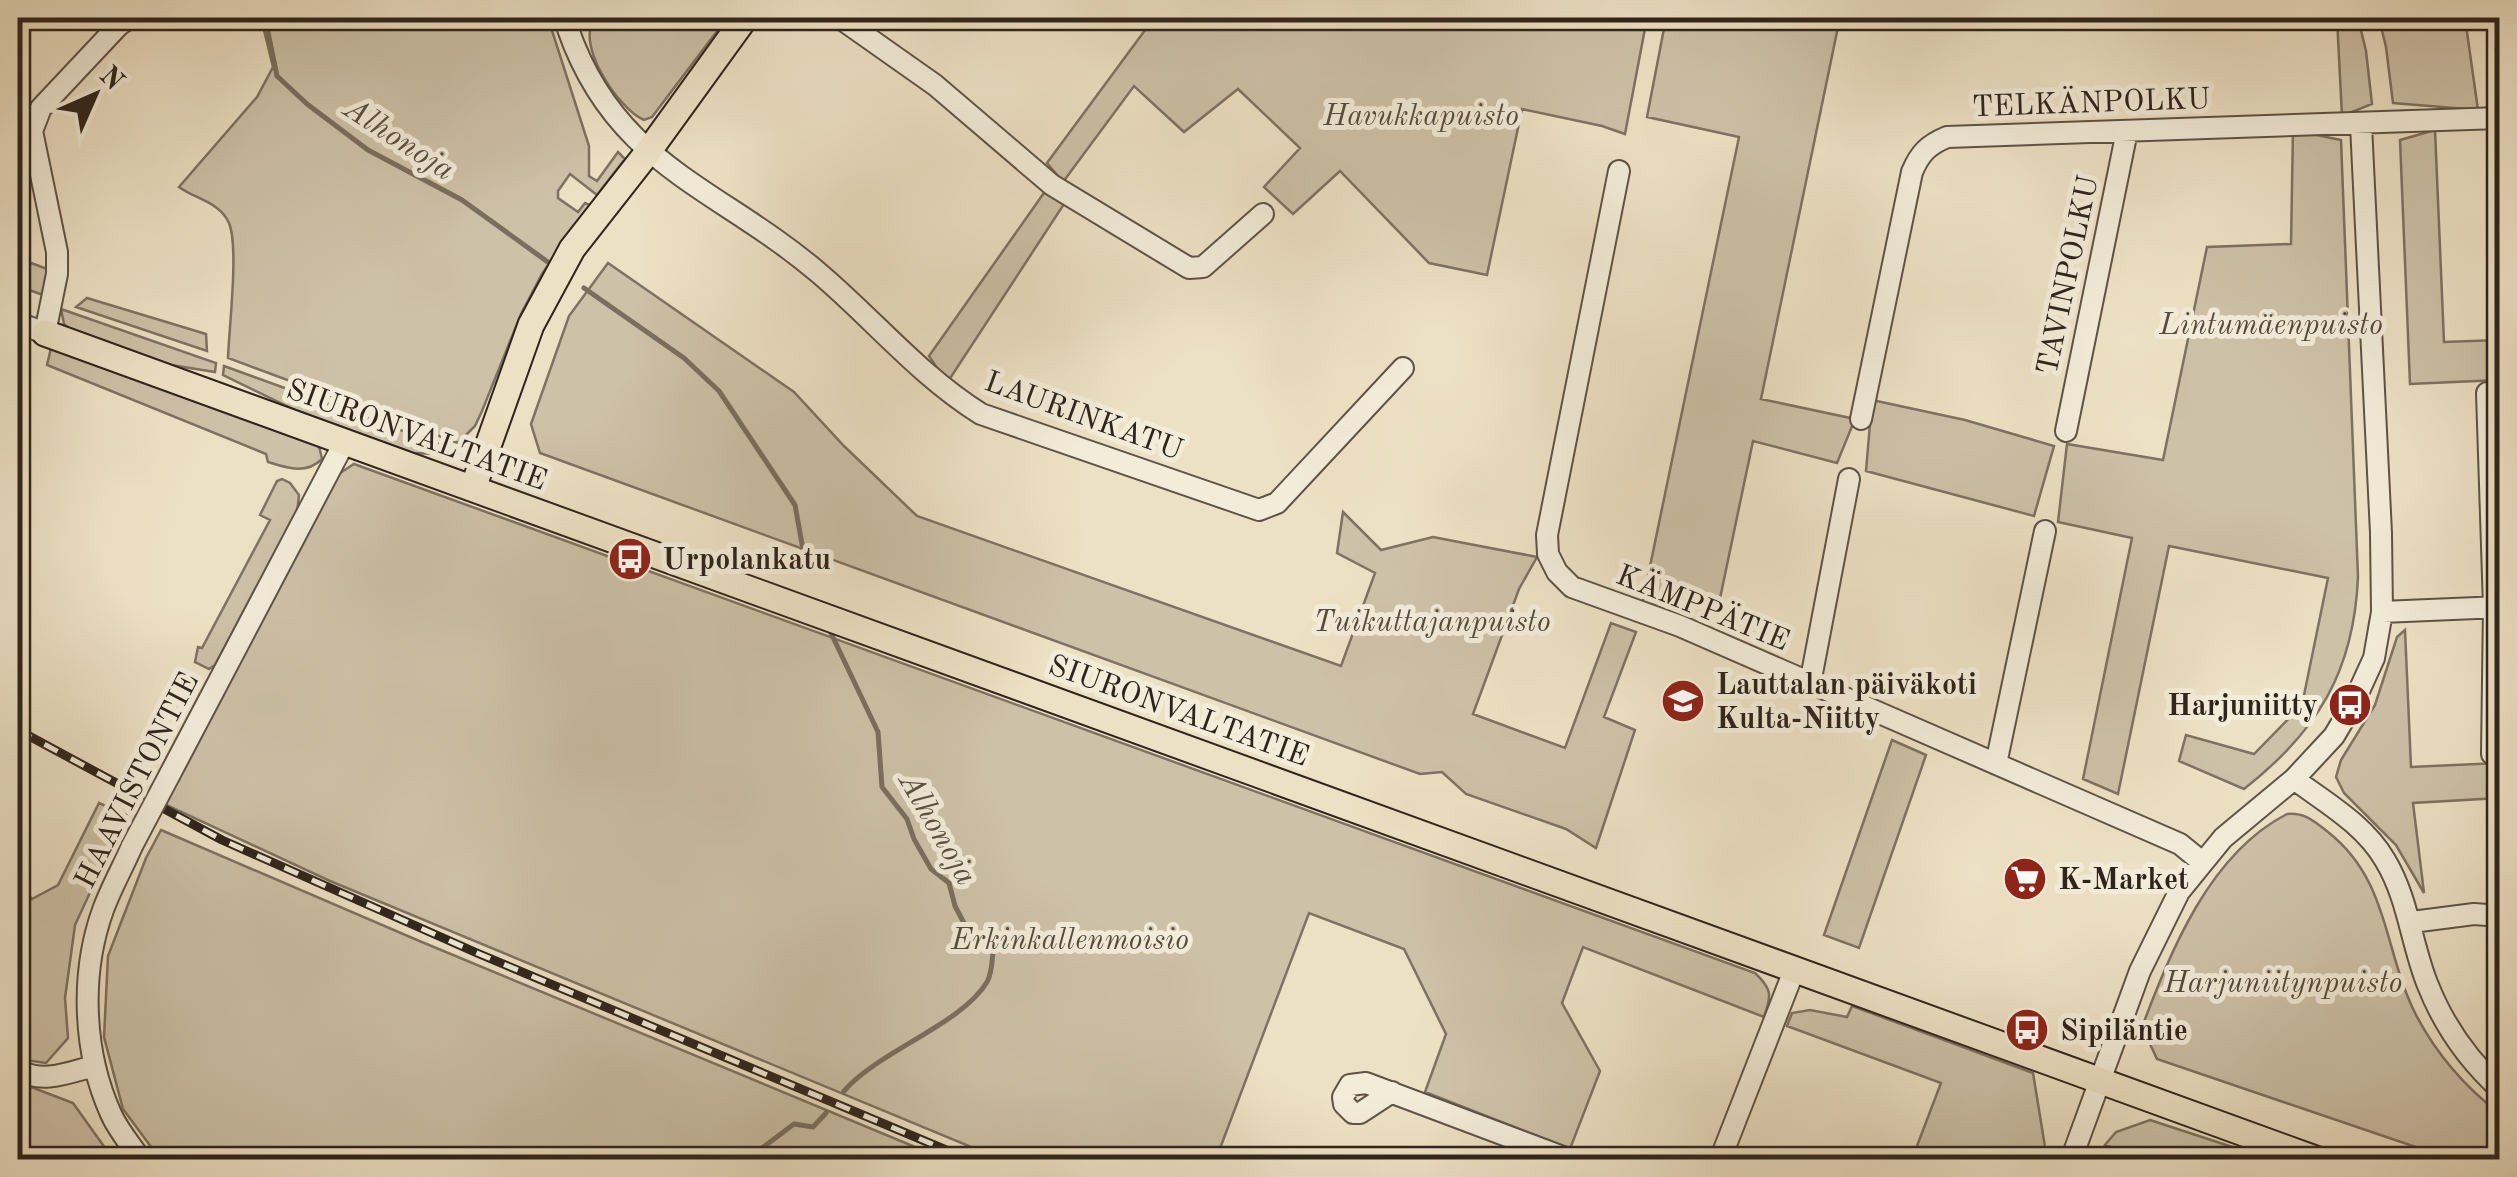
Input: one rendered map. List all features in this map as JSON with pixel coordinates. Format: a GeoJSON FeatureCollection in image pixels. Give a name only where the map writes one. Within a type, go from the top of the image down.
{"type":"FeatureCollection","features":[{"type":"Feature","properties":{"kind":"main road"},"geometry":{"type":"LineString","coordinates":[[473,488],[531,325],[572,249],[745,18]]}},
{"type":"Feature","properties":{"kind":"main road","name":"SIURONVALTATIE"},"geometry":{"type":"LineString","coordinates":[[44,333],[2318,1160]]}},
{"type":"Feature","properties":{"kind":"street"},"geometry":{"type":"LineString","coordinates":[[44,333],[57,274],[57,252],[32,131],[35,119],[41,108],[130,18]]}},
{"type":"Feature","properties":{"kind":"street"},"geometry":{"type":"LineString","coordinates":[[840,18],[935,85],[1052,185],[1189,268],[1204,268],[1263,214]]}},
{"type":"Feature","properties":{"kind":"street","name":"LAURINKATU"},"geometry":{"type":"LineString","coordinates":[[568,29],[596,90],[648,152],[774,236],[951,396],[981,414],[1259,510],[1277,503],[1403,368]]}},
{"type":"Feature","properties":{"kind":"street","name":"TELKÄNPOLKU"},"geometry":{"type":"LineString","coordinates":[[1861,419],[1912,172],[1919,155],[1931,143],[1947,137],[2500,118]]}},
{"type":"Feature","properties":{"kind":"street"},"geometry":{"type":"LineString","coordinates":[[2070,1160],[2155,935],[2178,892],[2245,817],[2294,778],[2334,736],[2374,658],[2382,612],[2361,125]]}},
{"type":"Feature","properties":{"kind":"street","name":"TAVINPOLKU"},"geometry":{"type":"LineString","coordinates":[[2066,431],[2128,131]]}},
{"type":"Feature","properties":{"kind":"street","name":"KÄMPPÄTIE"},"geometry":{"type":"LineString","coordinates":[[1619,171],[1550,517],[1548,554],[1557,572],[1572,586],[1680,626],[2180,844],[2202,862]]}},
{"type":"Feature","properties":{"kind":"street","name":"SIURONVALTATIE"},"geometry":{"type":"LineString","coordinates":[[18,323],[44,333]]}},
{"type":"Feature","properties":{"kind":"street"},"geometry":{"type":"LineString","coordinates":[[2486,393],[2496,607],[2492,754]]}},
{"type":"Feature","properties":{"kind":"street","name":"HAAVISTONTIE"},"geometry":{"type":"LineString","coordinates":[[141,1160],[112,1117],[94,1066],[87,1008],[90,968],[102,912],[132,846],[344,444]]}},
{"type":"Feature","properties":{"kind":"street"},"geometry":{"type":"LineString","coordinates":[[1810,684],[1849,479]]}},
{"type":"Feature","properties":{"kind":"street"},"geometry":{"type":"LineString","coordinates":[[1996,764],[2044,531]]}},
{"type":"Feature","properties":{"kind":"street"},"geometry":{"type":"LineString","coordinates":[[2382,612],[2496,607]]}},
{"type":"Feature","properties":{"kind":"street"},"geometry":{"type":"LineString","coordinates":[[2294,778],[2347,816],[2385,859],[2412,922],[2426,982],[2444,1021],[2468,1057],[2500,1089]]}},
{"type":"Feature","properties":{"kind":"street"},"geometry":{"type":"LineString","coordinates":[[2412,922],[2474,914],[2500,916]]}},
{"type":"Feature","properties":{"kind":"street"},"geometry":{"type":"LineString","coordinates":[[1720,1160],[1795,968]]}},
{"type":"Feature","properties":{"kind":"street"},"geometry":{"type":"LineString","coordinates":[[18,1070],[48,1078],[94,1066]]}},
{"type":"Feature","properties":{"kind":"street"},"geometry":{"type":"LineString","coordinates":[[1392,1092],[1571,1160]]}},
{"type":"Feature","properties":{"kind":"green space"},"geometry":{"type":"Polygon","coordinates":[[[261,18],[548,18],[589,146],[589,176],[597,181],[618,152],[625,159],[597,195],[570,174],[558,191],[558,198],[578,212],[585,203],[590,205],[542,274],[521,314],[475,426],[458,443],[228,358],[233,268],[229,223],[213,206],[179,187],[257,97],[273,67],[261,18]]]}},
{"type":"Feature","properties":{"kind":"green space"},"geometry":{"type":"Polygon","coordinates":[[[596,18],[727,18],[652,117],[644,120],[622,103],[594,57],[590,29],[596,18]]]}},
{"type":"Feature","properties":{"kind":"green space","name":"Havukkapuisto"},"geometry":{"type":"Polygon","coordinates":[[[1154,18],[1647,18],[1625,134],[1522,109],[1487,275],[1429,263],[1340,171],[1293,214],[1264,187],[1300,148],[1238,89],[1184,132],[1134,86],[1063,182],[1047,163],[1154,18]]]}},
{"type":"Feature","properties":{"kind":"green space"},"geometry":{"type":"Polygon","coordinates":[[[1666,18],[2071,18],[1838,27],[1761,399],[1855,419],[1837,463],[1753,441],[1719,603],[1674,588],[1669,602],[1642,605],[1739,137],[1647,117],[1666,18]]]}},
{"type":"Feature","properties":{"kind":"green space"},"geometry":{"type":"Polygon","coordinates":[[[2337,18],[2358,18],[2372,104],[2342,116],[2337,18]]]}},
{"type":"Feature","properties":{"kind":"green space"},"geometry":{"type":"Polygon","coordinates":[[[2379,18],[2465,18],[2478,110],[2393,103],[2379,18]]]}},
{"type":"Feature","properties":{"kind":"green space","name":"Lintumäenpuisto"},"geometry":{"type":"Polygon","coordinates":[[[2293,130],[2341,140],[2358,577],[2349,642],[2340,670],[2312,721],[2244,789],[2179,761],[2186,735],[2254,754],[2302,705],[2328,578],[2169,546],[2118,794],[2083,779],[2132,538],[2058,522],[2067,444],[2163,460],[2207,247],[2291,244],[2293,130]]]}},
{"type":"Feature","properties":{"kind":"green space"},"geometry":{"type":"Polygon","coordinates":[[[2435,130],[2444,342],[2499,340],[2499,380],[2410,384],[2400,140],[2435,130]]]}},
{"type":"Feature","properties":{"kind":"green space"},"geometry":{"type":"Polygon","coordinates":[[[1046,190],[1066,201],[947,383],[929,356],[1046,190]]]}},
{"type":"Feature","properties":{"kind":"green space"},"geometry":{"type":"Polygon","coordinates":[[[18,258],[50,270],[46,296],[18,286],[18,258]]]}},
{"type":"Feature","properties":{"kind":"green space","name":"Tuikuttajanpuisto"},"geometry":{"type":"Polygon","coordinates":[[[608,263],[794,392],[917,516],[1341,666],[1375,573],[1337,553],[1343,512],[1381,550],[1433,537],[1537,557],[1519,589],[1473,714],[1565,748],[1611,623],[1636,632],[1604,717],[1635,730],[1596,848],[1566,829],[1466,794],[1442,772],[1420,774],[540,453],[531,424],[569,316],[608,263]]]}},
{"type":"Feature","properties":{"kind":"green space"},"geometry":{"type":"Polygon","coordinates":[[[87,298],[206,334],[207,351],[76,307],[87,298]]]}},
{"type":"Feature","properties":{"kind":"green space"},"geometry":{"type":"Polygon","coordinates":[[[61,309],[216,363],[215,372],[165,364],[72,331],[64,324],[61,309]]]}},
{"type":"Feature","properties":{"kind":"green space"},"geometry":{"type":"Polygon","coordinates":[[[52,344],[319,446],[322,459],[303,469],[268,462],[266,454],[47,365],[52,344]]]}},
{"type":"Feature","properties":{"kind":"green space"},"geometry":{"type":"Polygon","coordinates":[[[224,366],[450,448],[439,454],[412,453],[295,410],[223,375],[224,366]]]}},
{"type":"Feature","properties":{"kind":"green space"},"geometry":{"type":"Polygon","coordinates":[[[1872,400],[1965,420],[2054,446],[2034,516],[1866,471],[1872,400]]]}},
{"type":"Feature","properties":{"kind":"green space","name":"Erkinkallenmoisio"},"geometry":{"type":"Polygon","coordinates":[[[354,464],[1755,973],[1769,993],[1764,1017],[1583,947],[1562,1003],[1600,1071],[1570,1149],[1425,1092],[1446,1034],[1404,949],[1309,913],[1216,1159],[1000,1159],[330,881],[162,803],[337,475],[354,464]]]}},
{"type":"Feature","properties":{"kind":"green space"},"geometry":{"type":"Polygon","coordinates":[[[282,479],[299,495],[297,514],[215,665],[209,669],[195,662],[198,647],[202,648],[270,520],[260,515],[277,481],[282,479]]]}},
{"type":"Feature","properties":{"kind":"green space"},"geometry":{"type":"Polygon","coordinates":[[[2405,630],[2411,767],[2499,763],[2499,798],[2413,803],[2424,893],[2396,845],[2344,793],[2336,777],[2341,760],[2375,705],[2397,637],[2405,630]]]}},
{"type":"Feature","properties":{"kind":"green space"},"geometry":{"type":"Polygon","coordinates":[[[1892,740],[1926,755],[1859,948],[1824,935],[1892,740]]]}},
{"type":"Feature","properties":{"kind":"green space"},"geometry":{"type":"Polygon","coordinates":[[[99,803],[126,815],[75,925],[65,998],[68,1038],[46,1063],[18,1059],[18,882],[32,899],[58,885],[99,803]]]}},
{"type":"Feature","properties":{"kind":"green space","name":"Harjuniitynpuisto"},"geometry":{"type":"Polygon","coordinates":[[[2287,814],[2304,816],[2319,825],[2348,851],[2363,872],[2416,1015],[2452,1068],[2499,1113],[2499,1159],[2451,1159],[2157,1059],[2142,1027],[2180,937],[2214,879],[2236,853],[2287,814]]]}},
{"type":"Feature","properties":{"kind":"green space"},"geometry":{"type":"Polygon","coordinates":[[[161,830],[944,1159],[160,1159],[123,1109],[104,1037],[108,956],[161,830]]]}},
{"type":"Feature","properties":{"kind":"green space"},"geometry":{"type":"Polygon","coordinates":[[[1852,1006],[2033,1073],[2047,1159],[1912,1159],[1941,1083],[1787,1026],[1792,1013],[1810,1010],[1847,1017],[1852,1006]]]}},
{"type":"Feature","properties":{"kind":"green space"},"geometry":{"type":"Polygon","coordinates":[[[18,1082],[73,1103],[113,1159],[18,1159],[18,1082]]]}},
{"type":"Feature","properties":{"kind":"green space"},"geometry":{"type":"Polygon","coordinates":[[[2150,1120],[2269,1159],[2146,1159],[2105,1145],[2116,1132],[2150,1120]]]}},
{"type":"Feature","properties":{"kind":"waterway","name":"Alhonoja"},"geometry":{"type":"LineString","coordinates":[[265,18],[277,76],[307,104],[368,150],[462,200],[552,265]]}},
{"type":"Feature","properties":{"kind":"waterway","name":"Alhonoja"},"geometry":{"type":"LineString","coordinates":[[584,288],[684,358],[719,391],[795,505],[806,566]]}},
{"type":"Feature","properties":{"kind":"waterway","name":"Alhonoja"},"geometry":{"type":"LineString","coordinates":[[830,631],[878,732],[882,787],[907,819],[931,869],[949,883],[966,927],[993,952],[989,979],[975,997],[844,1091]]}},
{"type":"Feature","properties":{"kind":"waterway","name":"Alhonoja"},"geometry":{"type":"LineString","coordinates":[[746,1160],[794,1124],[813,1127],[826,1113]]}},
{"type":"Feature","properties":{"kind":"railway"},"geometry":{"type":"LineString","coordinates":[[18,730],[222,840],[477,953],[970,1160]]}},
{"type":"Feature","properties":{"kind":"place","name":"Urpolankatu"},"geometry":{"type":"Point","coordinates":[630,559]}},
{"type":"Feature","properties":{"kind":"place","name":"Lauttalan päiväkoti Kulta-Niitty"},"geometry":{"type":"Point","coordinates":[1683,701]}},
{"type":"Feature","properties":{"kind":"place","name":"Harjuniitty"},"geometry":{"type":"Point","coordinates":[2350,705]}},
{"type":"Feature","properties":{"kind":"place","name":"K-Market"},"geometry":{"type":"Point","coordinates":[2025,879]}},
{"type":"Feature","properties":{"kind":"place","name":"Sipiläntie"},"geometry":{"type":"Point","coordinates":[2027,1030]}}]}
